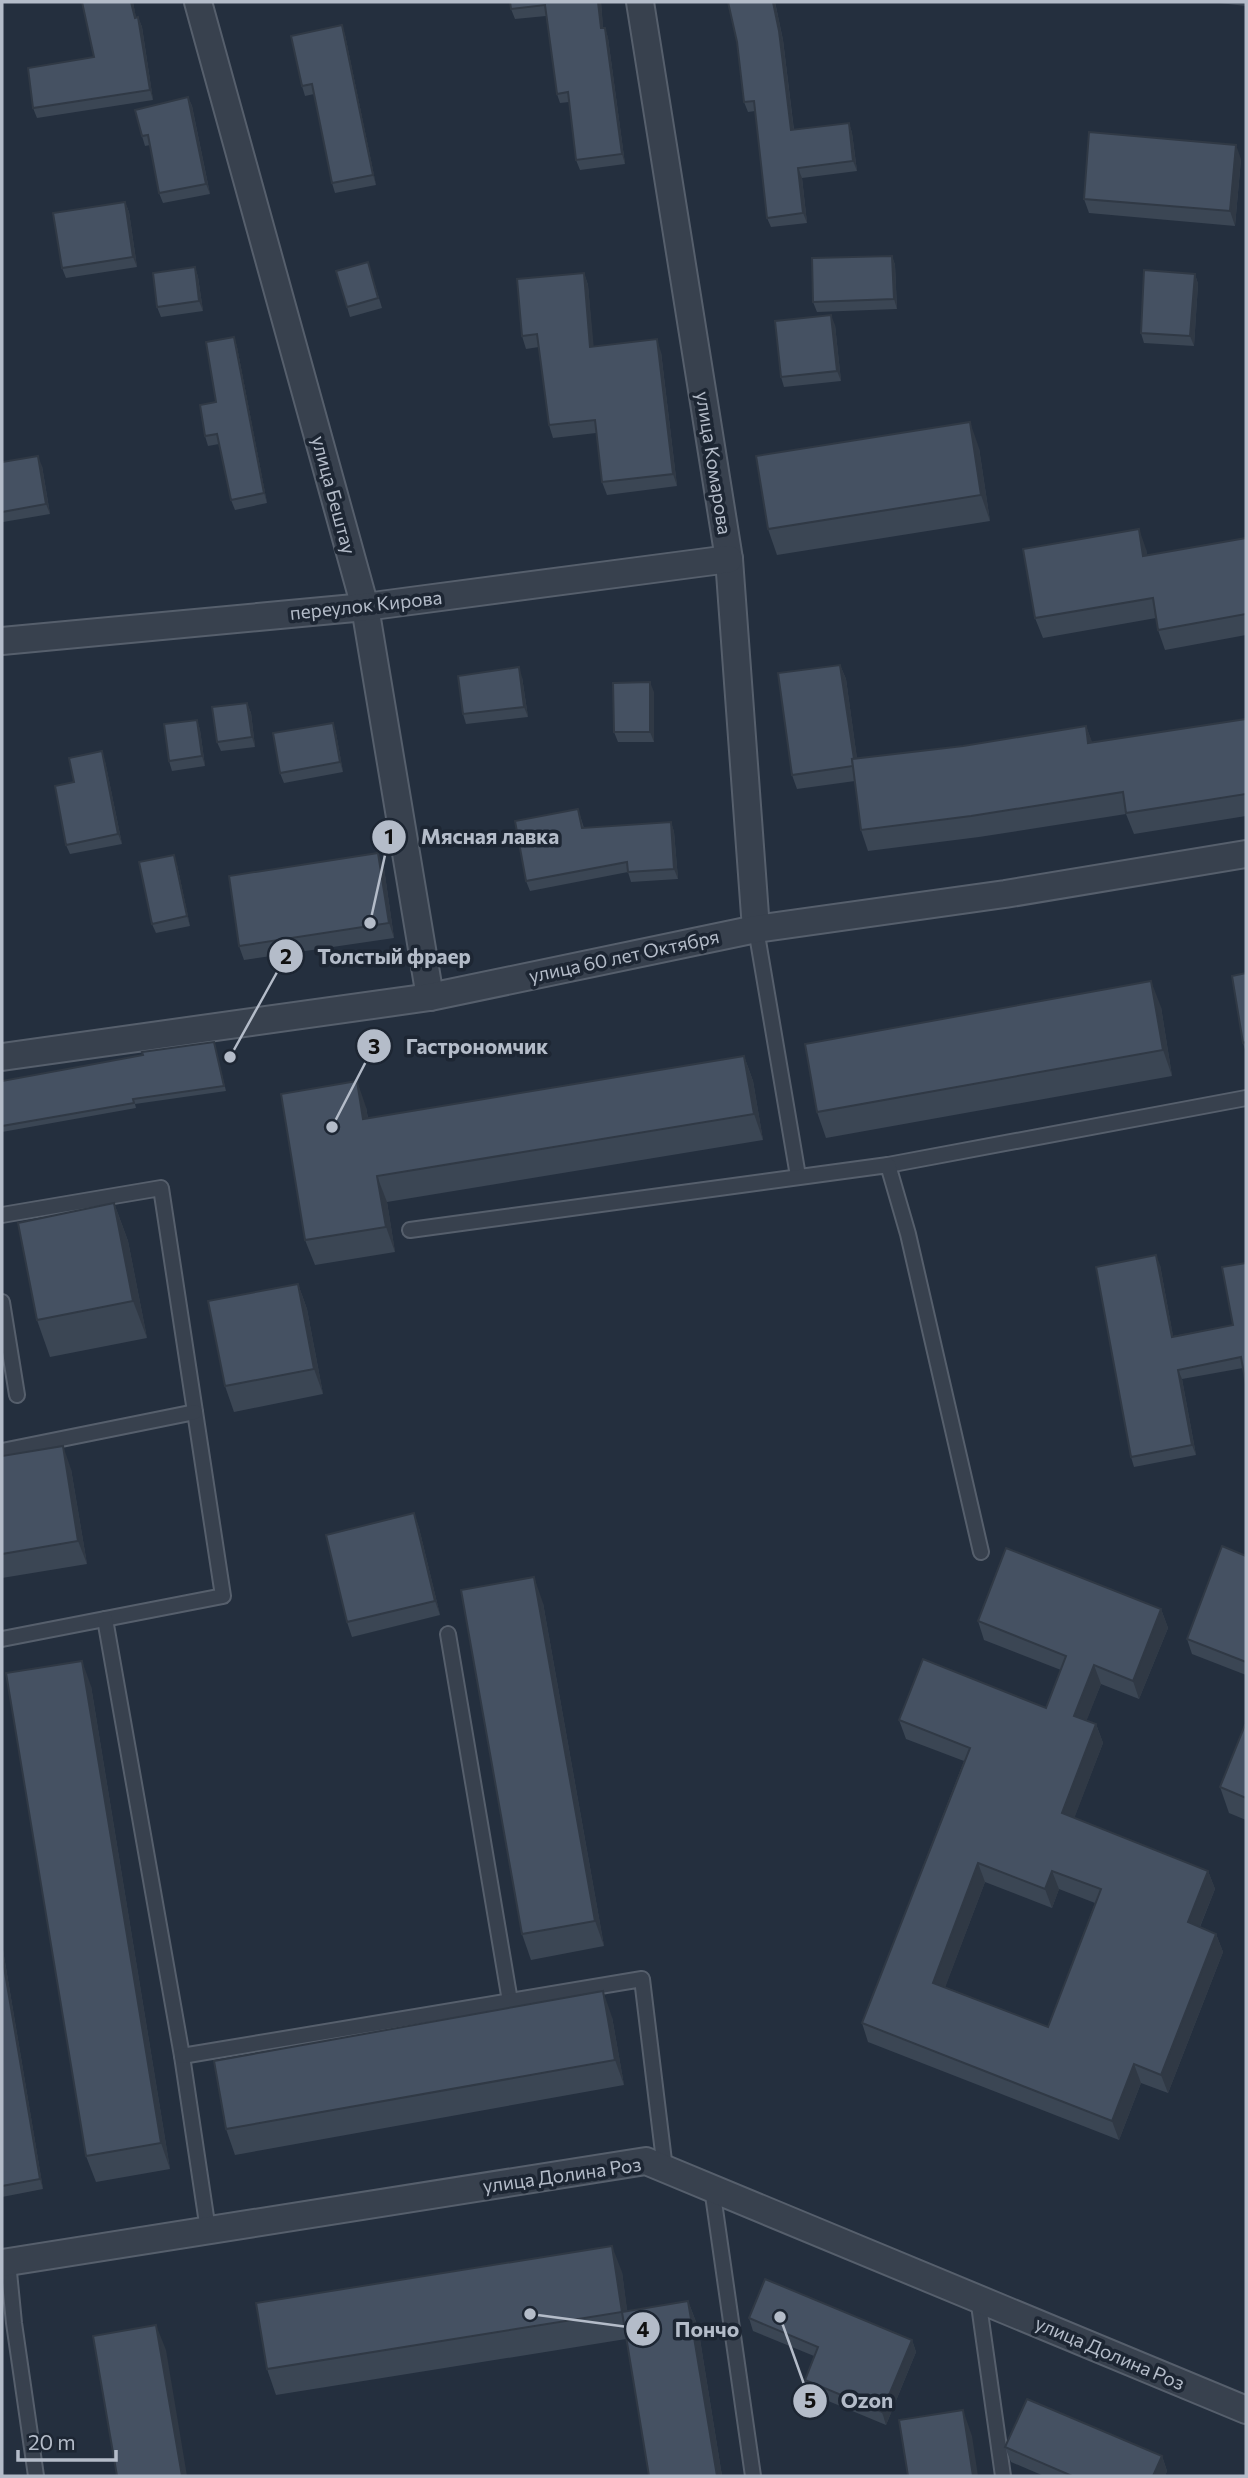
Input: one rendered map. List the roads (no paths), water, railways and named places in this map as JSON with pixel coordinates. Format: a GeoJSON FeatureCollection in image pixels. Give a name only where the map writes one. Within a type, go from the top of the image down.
{"type":"FeatureCollection","features":[{"type":"Feature","properties":{"kind":"street","name":"улица Бештау"},"geometry":{"type":"LineString","coordinates":[[198,2],[365,607],[430,997]]}},
{"type":"Feature","properties":{"kind":"street","name":"улица Комарова"},"geometry":{"type":"LineString","coordinates":[[639,2],[729,559],[756,929]]}},
{"type":"Feature","properties":{"kind":"street","name":"переулок Кирова"},"geometry":{"type":"LineString","coordinates":[[2,641],[365,607],[729,559]]}},
{"type":"Feature","properties":{"kind":"street","name":"улица 60 лет Октября"},"geometry":{"type":"LineString","coordinates":[[2,1057],[430,997],[756,929],[1005,894],[1246,854]]}},
{"type":"Feature","properties":{"kind":"street","name":"улица Долина Роз"},"geometry":{"type":"LineString","coordinates":[[5,2263],[646,2161],[1246,2410]]}},
{"type":"Feature","properties":{"kind":"lane"},"geometry":{"type":"LineString","coordinates":[[756,929],[799,1176]]}},
{"type":"Feature","properties":{"kind":"lane"},"geometry":{"type":"LineString","coordinates":[[410,1230],[888,1165],[1246,1098]]}},
{"type":"Feature","properties":{"kind":"lane"},"geometry":{"type":"LineString","coordinates":[[888,1165],[908,1234],[981,1552]]}},
{"type":"Feature","properties":{"kind":"lane"},"geometry":{"type":"LineString","coordinates":[[2,1215],[161,1188],[223,1596],[2,1639]]}},
{"type":"Feature","properties":{"kind":"lane"},"geometry":{"type":"LineString","coordinates":[[2,1303],[17,1395]]}},
{"type":"Feature","properties":{"kind":"lane"},"geometry":{"type":"LineString","coordinates":[[2,1451],[195,1412]]}},
{"type":"Feature","properties":{"kind":"lane"},"geometry":{"type":"LineString","coordinates":[[105,1619],[182,2056],[208,2230]]}},
{"type":"Feature","properties":{"kind":"lane"},"geometry":{"type":"LineString","coordinates":[[448,1634],[510,2001]]}},
{"type":"Feature","properties":{"kind":"lane"},"geometry":{"type":"LineString","coordinates":[[182,2056],[642,1979],[665,2169]]}},
{"type":"Feature","properties":{"kind":"lane"},"geometry":{"type":"LineString","coordinates":[[712,2188],[753,2476]]}},
{"type":"Feature","properties":{"kind":"lane"},"geometry":{"type":"LineString","coordinates":[[5,2263],[36,2476]]}},
{"type":"Feature","properties":{"kind":"lane"},"geometry":{"type":"LineString","coordinates":[[978,2298],[1003,2476]]}},
{"type":"Feature","properties":{"kind":"place","name":"Мясная лавка"},"geometry":{"type":"Point","coordinates":[370,923]}},
{"type":"Feature","properties":{"kind":"place","name":"Толстый фраер"},"geometry":{"type":"Point","coordinates":[230,1057]}},
{"type":"Feature","properties":{"kind":"place","name":"Гастрономчик"},"geometry":{"type":"Point","coordinates":[332,1127]}},
{"type":"Feature","properties":{"kind":"place","name":"Пончо"},"geometry":{"type":"Point","coordinates":[530,2314]}},
{"type":"Feature","properties":{"kind":"place","name":"Ozon"},"geometry":{"type":"Point","coordinates":[780,2317]}}]}
